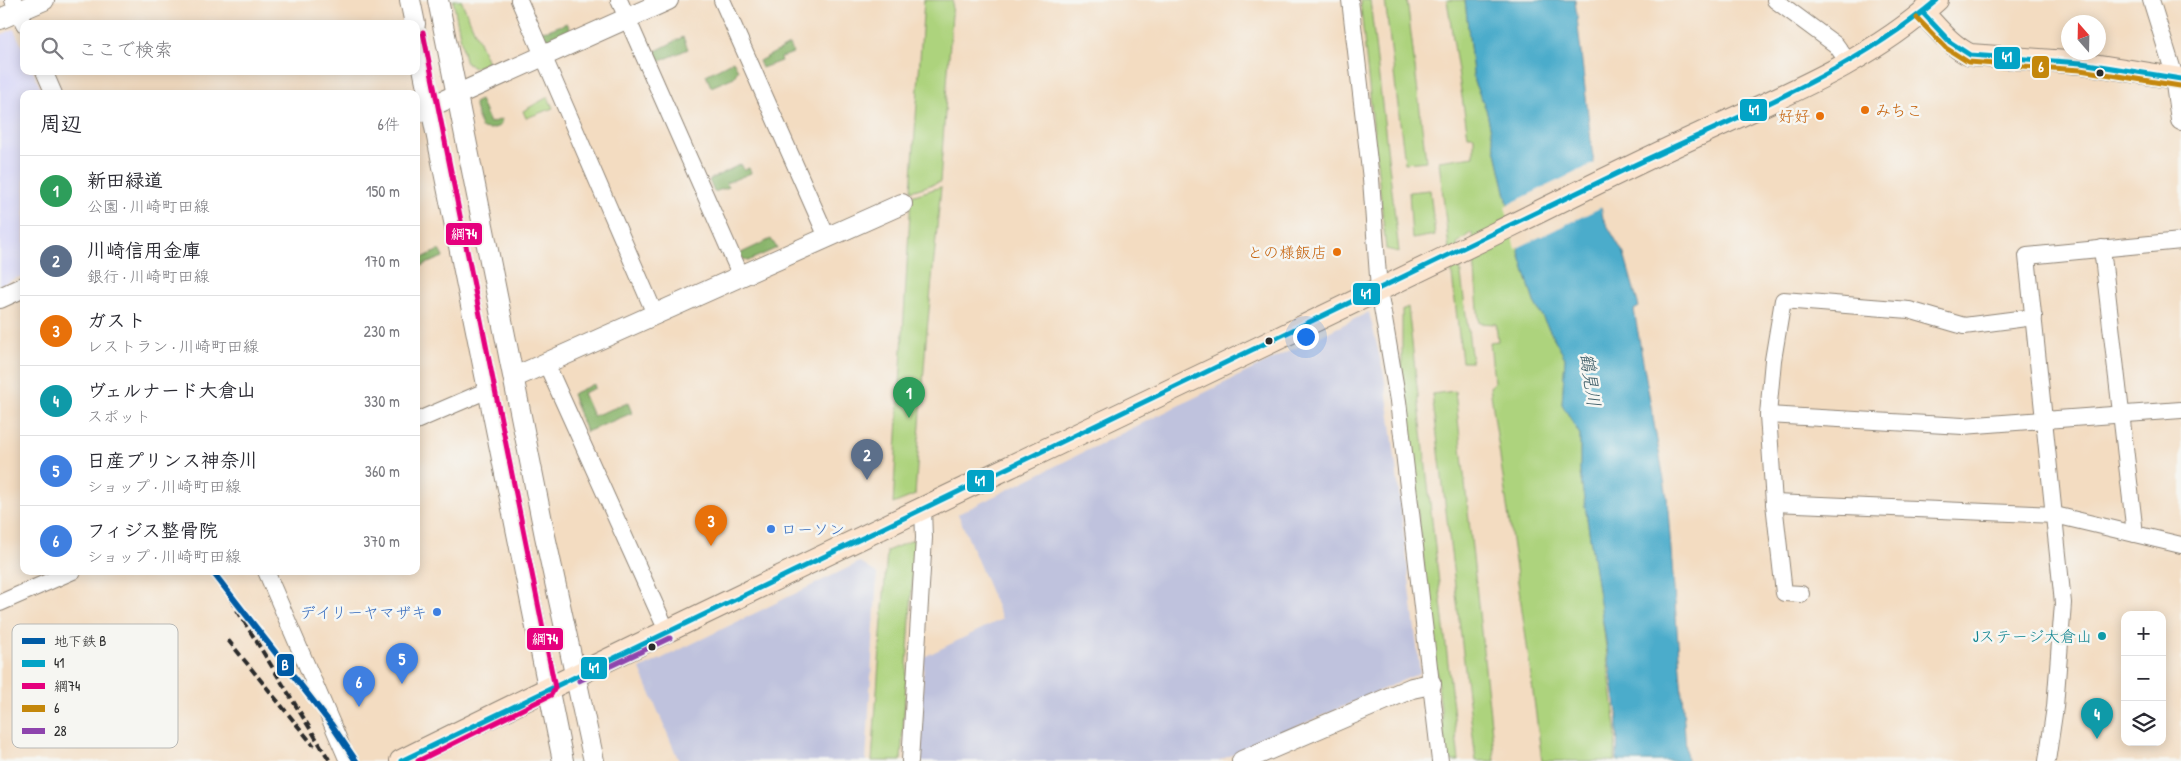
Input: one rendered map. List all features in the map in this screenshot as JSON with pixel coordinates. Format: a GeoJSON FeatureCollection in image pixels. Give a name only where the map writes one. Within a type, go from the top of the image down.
{"type":"FeatureCollection","features":[{"type":"Feature","properties":{"kind":"main road"},"geometry":{"type":"LineString","coordinates":[[401,761],[576,674],[1417,272],[1684,142],[1797,90],[1849,63],[1889,38],[1930,7],[1946,38],[1961,51],[1970,55],[2082,62],[2178,78]]}},
{"type":"Feature","properties":{"kind":"street"},"geometry":{"type":"LineString","coordinates":[[14,14],[44,0]]}},
{"type":"Feature","properties":{"kind":"street"},"geometry":{"type":"LineString","coordinates":[[410,0],[414,20]]}},
{"type":"Feature","properties":{"kind":"street"},"geometry":{"type":"LineString","coordinates":[[438,0],[515,377],[545,536],[594,761]]}},
{"type":"Feature","properties":{"kind":"street"},"geometry":{"type":"LineString","coordinates":[[519,0],[655,314]]}},
{"type":"Feature","properties":{"kind":"street"},"geometry":{"type":"LineString","coordinates":[[423,110],[543,56],[623,9],[668,0]]}},
{"type":"Feature","properties":{"kind":"street"},"geometry":{"type":"LineString","coordinates":[[722,0],[828,237]]}},
{"type":"Feature","properties":{"kind":"street"},"geometry":{"type":"LineString","coordinates":[[1350,0],[1371,179],[1379,290],[1398,402],[1440,761]]}},
{"type":"Feature","properties":{"kind":"street"},"geometry":{"type":"LineString","coordinates":[[1775,0],[1836,45],[1849,63]]}},
{"type":"Feature","properties":{"kind":"street"},"geometry":{"type":"LineString","coordinates":[[2151,0],[2178,78],[2181,120]]}},
{"type":"Feature","properties":{"kind":"street"},"geometry":{"type":"LineString","coordinates":[[623,9],[741,276]]}},
{"type":"Feature","properties":{"kind":"street"},"geometry":{"type":"LineString","coordinates":[[46,75],[52,90]]}},
{"type":"Feature","properties":{"kind":"street"},"geometry":{"type":"LineString","coordinates":[[420,75],[423,110],[488,390],[563,761]]}},
{"type":"Feature","properties":{"kind":"street"},"geometry":{"type":"LineString","coordinates":[[515,377],[902,204]]}},
{"type":"Feature","properties":{"kind":"street"},"geometry":{"type":"LineString","coordinates":[[2048,761],[2055,707],[2063,603],[2027,256],[2181,241]]}},
{"type":"Feature","properties":{"kind":"street"},"geometry":{"type":"LineString","coordinates":[[2102,248],[2135,534]]}},
{"type":"Feature","properties":{"kind":"street"},"geometry":{"type":"LineString","coordinates":[[0,298],[20,290]]}},
{"type":"Feature","properties":{"kind":"street"},"geometry":{"type":"LineString","coordinates":[[1801,594],[1784,593],[1774,503],[1768,415],[1773,360],[1783,300],[1909,310],[1964,326],[2034,317]]}},
{"type":"Feature","properties":{"kind":"street"},"geometry":{"type":"LineString","coordinates":[[546,363],[667,631]]}},
{"type":"Feature","properties":{"kind":"street"},"geometry":{"type":"LineString","coordinates":[[420,419],[488,390]]}},
{"type":"Feature","properties":{"kind":"street"},"geometry":{"type":"LineString","coordinates":[[1768,415],[1962,426],[2181,410]]}},
{"type":"Feature","properties":{"kind":"street"},"geometry":{"type":"LineString","coordinates":[[1774,503],[2055,515],[2181,545]]}},
{"type":"Feature","properties":{"kind":"street"},"geometry":{"type":"LineString","coordinates":[[910,761],[924,538],[923,508]]}},
{"type":"Feature","properties":{"kind":"street"},"geometry":{"type":"LineString","coordinates":[[0,603],[64,575]]}},
{"type":"Feature","properties":{"kind":"street"},"geometry":{"type":"LineString","coordinates":[[268,575],[348,761]]}},
{"type":"Feature","properties":{"kind":"street"},"geometry":{"type":"LineString","coordinates":[[1242,761],[1412,688],[1431,684]]}},
{"type":"Feature","properties":{"kind":"shaded area"},"geometry":{"type":"Polygon","coordinates":[[[14,29],[20,42],[20,75],[35,75],[41,90],[20,90],[20,277],[0,285],[0,35],[14,29]]]}},
{"type":"Feature","properties":{"kind":"shaded area"},"geometry":{"type":"Polygon","coordinates":[[[1369,312],[1384,375],[1391,424],[1420,673],[1218,761],[918,761],[924,657],[1002,619],[958,514],[1369,312]]]}},
{"type":"Feature","properties":{"kind":"shaded area"},"geometry":{"type":"Polygon","coordinates":[[[860,562],[877,574],[866,761],[679,761],[640,669],[860,562]]]}},
{"type":"Feature","properties":{"kind":"green space"},"geometry":{"type":"Polygon","coordinates":[[[453,0],[461,0],[488,62],[474,68],[465,61],[453,0]]]}},
{"type":"Feature","properties":{"kind":"green space"},"geometry":{"type":"Polygon","coordinates":[[[924,0],[953,0],[940,182],[911,191],[924,0]]]}},
{"type":"Feature","properties":{"kind":"green space"},"geometry":{"type":"Polygon","coordinates":[[[1360,0],[1370,0],[1399,252],[1386,249],[1360,0]]]}},
{"type":"Feature","properties":{"kind":"green space"},"geometry":{"type":"Polygon","coordinates":[[[1385,0],[1407,0],[1426,161],[1405,163],[1385,0]]]}},
{"type":"Feature","properties":{"kind":"green space"},"geometry":{"type":"Polygon","coordinates":[[[1447,0],[1465,0],[1474,82],[1486,109],[1520,256],[1534,302],[1565,358],[1562,404],[1580,435],[1580,473],[1601,608],[1616,728],[1615,761],[1542,761],[1490,387],[1494,382],[1490,342],[1498,341],[1496,324],[1479,323],[1472,232],[1457,243],[1472,362],[1462,362],[1439,161],[1474,156],[1474,136],[1468,136],[1447,0]]]}},
{"type":"Feature","properties":{"kind":"green space"},"geometry":{"type":"Polygon","coordinates":[[[567,23],[572,33],[549,42],[542,39],[539,31],[548,30],[567,23]]]}},
{"type":"Feature","properties":{"kind":"green space"},"geometry":{"type":"Polygon","coordinates":[[[683,37],[688,49],[656,63],[652,53],[683,37]]]}},
{"type":"Feature","properties":{"kind":"green space"},"geometry":{"type":"Polygon","coordinates":[[[789,45],[793,53],[780,58],[781,61],[762,68],[759,61],[789,45]]]}},
{"type":"Feature","properties":{"kind":"green space"},"geometry":{"type":"Polygon","coordinates":[[[733,61],[738,70],[734,77],[711,87],[706,75],[733,61]]]}},
{"type":"Feature","properties":{"kind":"green space"},"geometry":{"type":"Polygon","coordinates":[[[548,97],[553,108],[526,118],[523,111],[548,97]]]}},
{"type":"Feature","properties":{"kind":"green space"},"geometry":{"type":"Polygon","coordinates":[[[480,100],[490,123],[502,119],[500,126],[491,129],[481,128],[474,103],[480,100]]]}},
{"type":"Feature","properties":{"kind":"green space"},"geometry":{"type":"Polygon","coordinates":[[[741,164],[744,170],[749,168],[751,173],[726,183],[729,187],[714,192],[709,180],[741,164]]]}},
{"type":"Feature","properties":{"kind":"green space"},"geometry":{"type":"Polygon","coordinates":[[[941,187],[926,341],[915,495],[893,504],[911,196],[941,187]]]}},
{"type":"Feature","properties":{"kind":"green space"},"geometry":{"type":"Polygon","coordinates":[[[1430,190],[1435,235],[1412,239],[1409,192],[1430,190]]]}},
{"type":"Feature","properties":{"kind":"green space"},"geometry":{"type":"Polygon","coordinates":[[[771,239],[777,248],[748,261],[741,258],[739,254],[771,239]]]}},
{"type":"Feature","properties":{"kind":"green space"},"geometry":{"type":"Polygon","coordinates":[[[439,250],[443,257],[420,266],[420,259],[439,250]]]}},
{"type":"Feature","properties":{"kind":"green space"},"geometry":{"type":"Polygon","coordinates":[[[1408,307],[1459,761],[1447,761],[1402,379],[1402,310],[1408,307]]]}},
{"type":"Feature","properties":{"kind":"green space"},"geometry":{"type":"Polygon","coordinates":[[[594,384],[595,388],[583,393],[593,416],[628,403],[632,413],[586,432],[572,394],[594,384]]]}},
{"type":"Feature","properties":{"kind":"green space"},"geometry":{"type":"Polygon","coordinates":[[[1455,391],[1495,761],[1476,761],[1432,394],[1455,391]]]}},
{"type":"Feature","properties":{"kind":"green space"},"geometry":{"type":"Polygon","coordinates":[[[915,539],[901,761],[872,761],[887,551],[915,539]]]}},
{"type":"Feature","properties":{"kind":"water","name":"鶴見川"},"geometry":{"type":"Polygon","coordinates":[[[1465,0],[1575,0],[1592,150],[1603,218],[1624,254],[1639,307],[1634,310],[1667,497],[1687,761],[1617,761],[1618,719],[1580,473],[1580,435],[1562,404],[1565,358],[1534,302],[1520,256],[1486,109],[1474,82],[1465,0]]]}},
{"type":"Feature","properties":{"kind":"pier"},"geometry":{"type":"Polygon","coordinates":[[[1597,162],[1604,206],[1515,249],[1505,206],[1597,162]]]}},
{"type":"Feature","properties":{"kind":"railway"},"geometry":{"type":"LineString","coordinates":[[218,579],[330,761]]}},
{"type":"Feature","properties":{"kind":"railway"},"geometry":{"type":"LineString","coordinates":[[228,640],[314,746]]}},
{"type":"Feature","properties":{"kind":"metro line","name":"B"},"geometry":{"type":"LineString","coordinates":[[215,575],[331,724],[356,761]]}},
{"type":"Feature","properties":{"kind":"transit line","name":"41"},"geometry":{"type":"LineString","coordinates":[[401,761],[1622,171],[1745,115],[1825,75],[1864,52],[1901,28],[1937,0]]}},
{"type":"Feature","properties":{"kind":"transit line","name":"41"},"geometry":{"type":"LineString","coordinates":[[1923,13],[1950,42],[1970,55],[2081,63],[2181,79]]}},
{"type":"Feature","properties":{"kind":"transit line","name":"6"},"geometry":{"type":"LineString","coordinates":[[1917,18],[1946,48],[1968,62],[2080,70],[2180,86]]}},
{"type":"Feature","properties":{"kind":"transit line","name":"綱74"},"geometry":{"type":"LineString","coordinates":[[418,761],[551,695],[555,688],[423,32]]}},
{"type":"Feature","properties":{"kind":"transit line","name":"28"},"geometry":{"type":"LineString","coordinates":[[579,681],[670,638]]}},
{"type":"Feature","properties":{"kind":"place","name":"みちこ"},"geometry":{"type":"Point","coordinates":[1865,110]}},
{"type":"Feature","properties":{"kind":"place","name":"好好"},"geometry":{"type":"Point","coordinates":[1820,116]}},
{"type":"Feature","properties":{"kind":"place","name":"との様飯店"},"geometry":{"type":"Point","coordinates":[1337,252]}},
{"type":"Feature","properties":{"kind":"place","name":"新田緑道"},"geometry":{"type":"Point","coordinates":[909,418]}},
{"type":"Feature","properties":{"kind":"place","name":"川崎信用金庫"},"geometry":{"type":"Point","coordinates":[867,480]}},
{"type":"Feature","properties":{"kind":"place","name":"ローソン"},"geometry":{"type":"Point","coordinates":[771,529]}},
{"type":"Feature","properties":{"kind":"place","name":"ガスト"},"geometry":{"type":"Point","coordinates":[711,546]}},
{"type":"Feature","properties":{"kind":"place","name":"デイリーヤマザキ"},"geometry":{"type":"Point","coordinates":[437,612]}},
{"type":"Feature","properties":{"kind":"place","name":"Jステージ大倉山"},"geometry":{"type":"Point","coordinates":[2102,636]}},
{"type":"Feature","properties":{"kind":"place","name":"日産プリンス神奈川"},"geometry":{"type":"Point","coordinates":[402,684]}},
{"type":"Feature","properties":{"kind":"place","name":"フィジス整骨院"},"geometry":{"type":"Point","coordinates":[359,707]}},
{"type":"Feature","properties":{"kind":"place","name":"ヴェルナード大倉山"},"geometry":{"type":"Point","coordinates":[2097,739]}}]}
